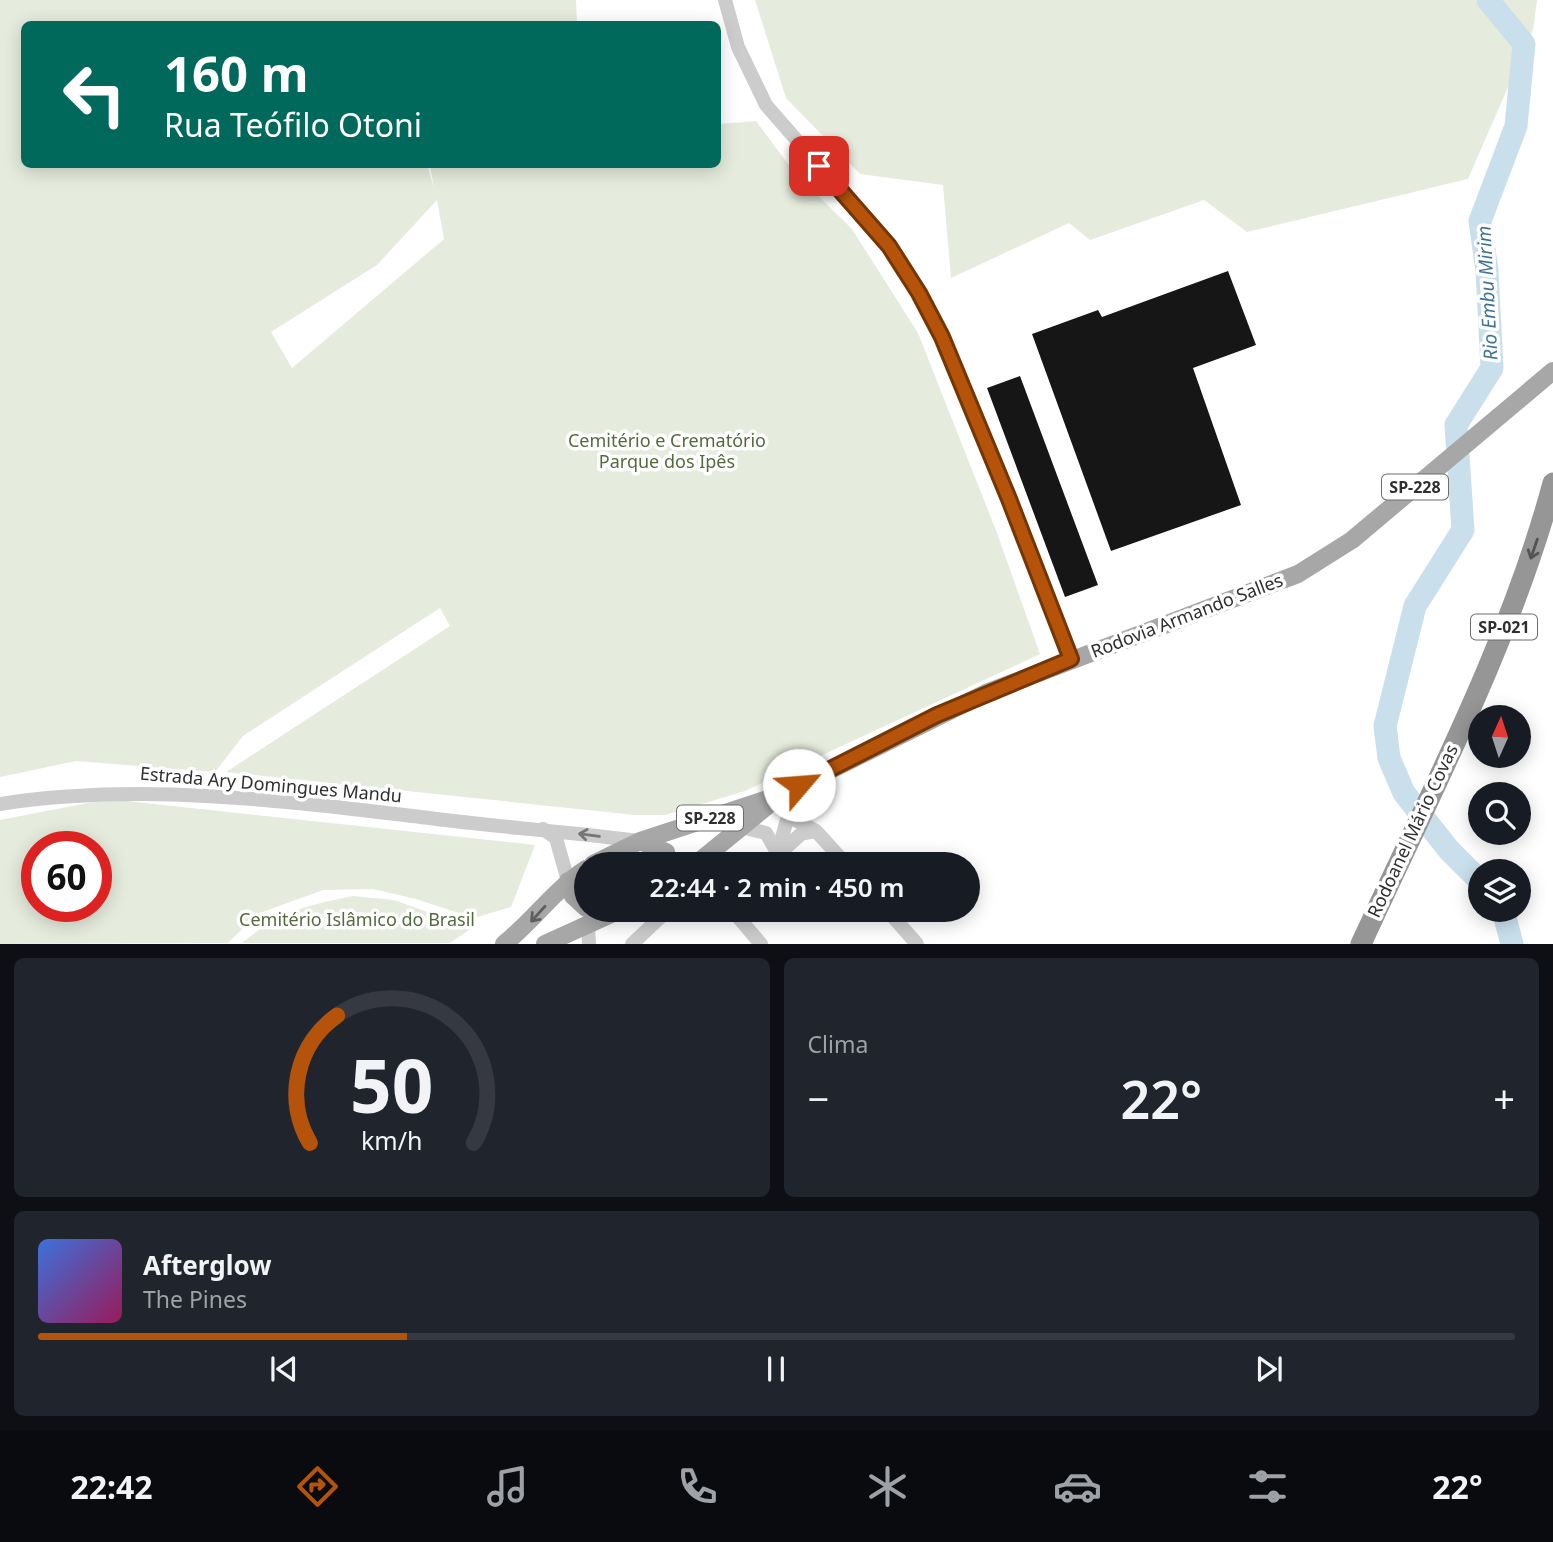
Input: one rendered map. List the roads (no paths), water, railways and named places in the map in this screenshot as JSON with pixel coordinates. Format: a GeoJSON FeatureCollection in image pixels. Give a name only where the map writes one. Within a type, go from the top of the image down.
{"type":"FeatureCollection","features":[{"type":"Feature","properties":{"kind":"highway","name":"Rodoanel Mário Covas"},"geometry":{"type":"LineString","coordinates":[[1361,943],[1443,767],[1520,588],[1553,483]]}},
{"type":"Feature","properties":{"kind":"main road","name":"Rodovia Armando Salles"},"geometry":{"type":"LineString","coordinates":[[618,852],[640,841],[780,795],[937,715],[1071,659],[1298,574],[1320,562],[1365,528],[1553,371]]}},
{"type":"Feature","properties":{"kind":"main road","name":"Rodovia Armando Salles"},"geometry":{"type":"LineString","coordinates":[[711,852],[780,795]]}},
{"type":"Feature","properties":{"kind":"main road"},"geometry":{"type":"LineString","coordinates":[[640,841],[666,852]]}},
{"type":"Feature","properties":{"kind":"main road"},"geometry":{"type":"LineString","coordinates":[[505,943],[529,924],[574,877]]}},
{"type":"Feature","properties":{"kind":"main road"},"geometry":{"type":"LineString","coordinates":[[568,881],[574,897]]}},
{"type":"Feature","properties":{"kind":"main road"},"geometry":{"type":"LineString","coordinates":[[545,943],[576,922]]}},
{"type":"Feature","properties":{"kind":"street"},"geometry":{"type":"LineString","coordinates":[[725,0],[741,57],[766,105],[889,246],[919,293],[942,337],[1004,486],[1071,659]]}},
{"type":"Feature","properties":{"kind":"street"},"geometry":{"type":"LineString","coordinates":[[778,852],[797,793],[818,776]]}},
{"type":"Feature","properties":{"kind":"street","name":"Estrada Ary Domingues Mandu"},"geometry":{"type":"LineString","coordinates":[[0,804],[79,795],[183,794],[539,828],[640,841]]}},
{"type":"Feature","properties":{"kind":"street"},"geometry":{"type":"LineString","coordinates":[[788,816],[816,831],[835,852]]}},
{"type":"Feature","properties":{"kind":"street"},"geometry":{"type":"LineString","coordinates":[[741,827],[766,833],[773,852]]}},
{"type":"Feature","properties":{"kind":"street"},"geometry":{"type":"LineString","coordinates":[[539,828],[556,838],[568,881]]}},
{"type":"Feature","properties":{"kind":"street"},"geometry":{"type":"LineString","coordinates":[[783,852],[801,834],[816,831]]}},
{"type":"Feature","properties":{"kind":"street"},"geometry":{"type":"LineString","coordinates":[[588,922],[589,943]]}},
{"type":"Feature","properties":{"kind":"street"},"geometry":{"type":"LineString","coordinates":[[632,943],[655,922]]}},
{"type":"Feature","properties":{"kind":"street"},"geometry":{"type":"LineString","coordinates":[[743,922],[761,943]]}},
{"type":"Feature","properties":{"kind":"street"},"geometry":{"type":"LineString","coordinates":[[898,922],[916,943]]}},
{"type":"Feature","properties":{"kind":"waterway","name":"Rio Embu Mirim"},"geometry":{"type":"LineString","coordinates":[[1468,869],[1449,850],[1404,793],[1389,758],[1385,726],[1415,606],[1463,530],[1456,425],[1492,368],[1487,271],[1480,221],[1516,126],[1524,44],[1488,0]]}},
{"type":"Feature","properties":{"kind":"waterway","name":"Rio Embu Mirim"},"geometry":{"type":"LineString","coordinates":[[1506,922],[1512,944]]}},
{"type":"Feature","properties":{"kind":"park label","name":"Cemitério e Crematório Parque dos Ipês"},"geometry":{"type":"Point","coordinates":[667,451]}},
{"type":"Feature","properties":{"kind":"park label","name":"Cemitério Islâmico do Brasil"},"geometry":{"type":"Point","coordinates":[357,920]}}]}
